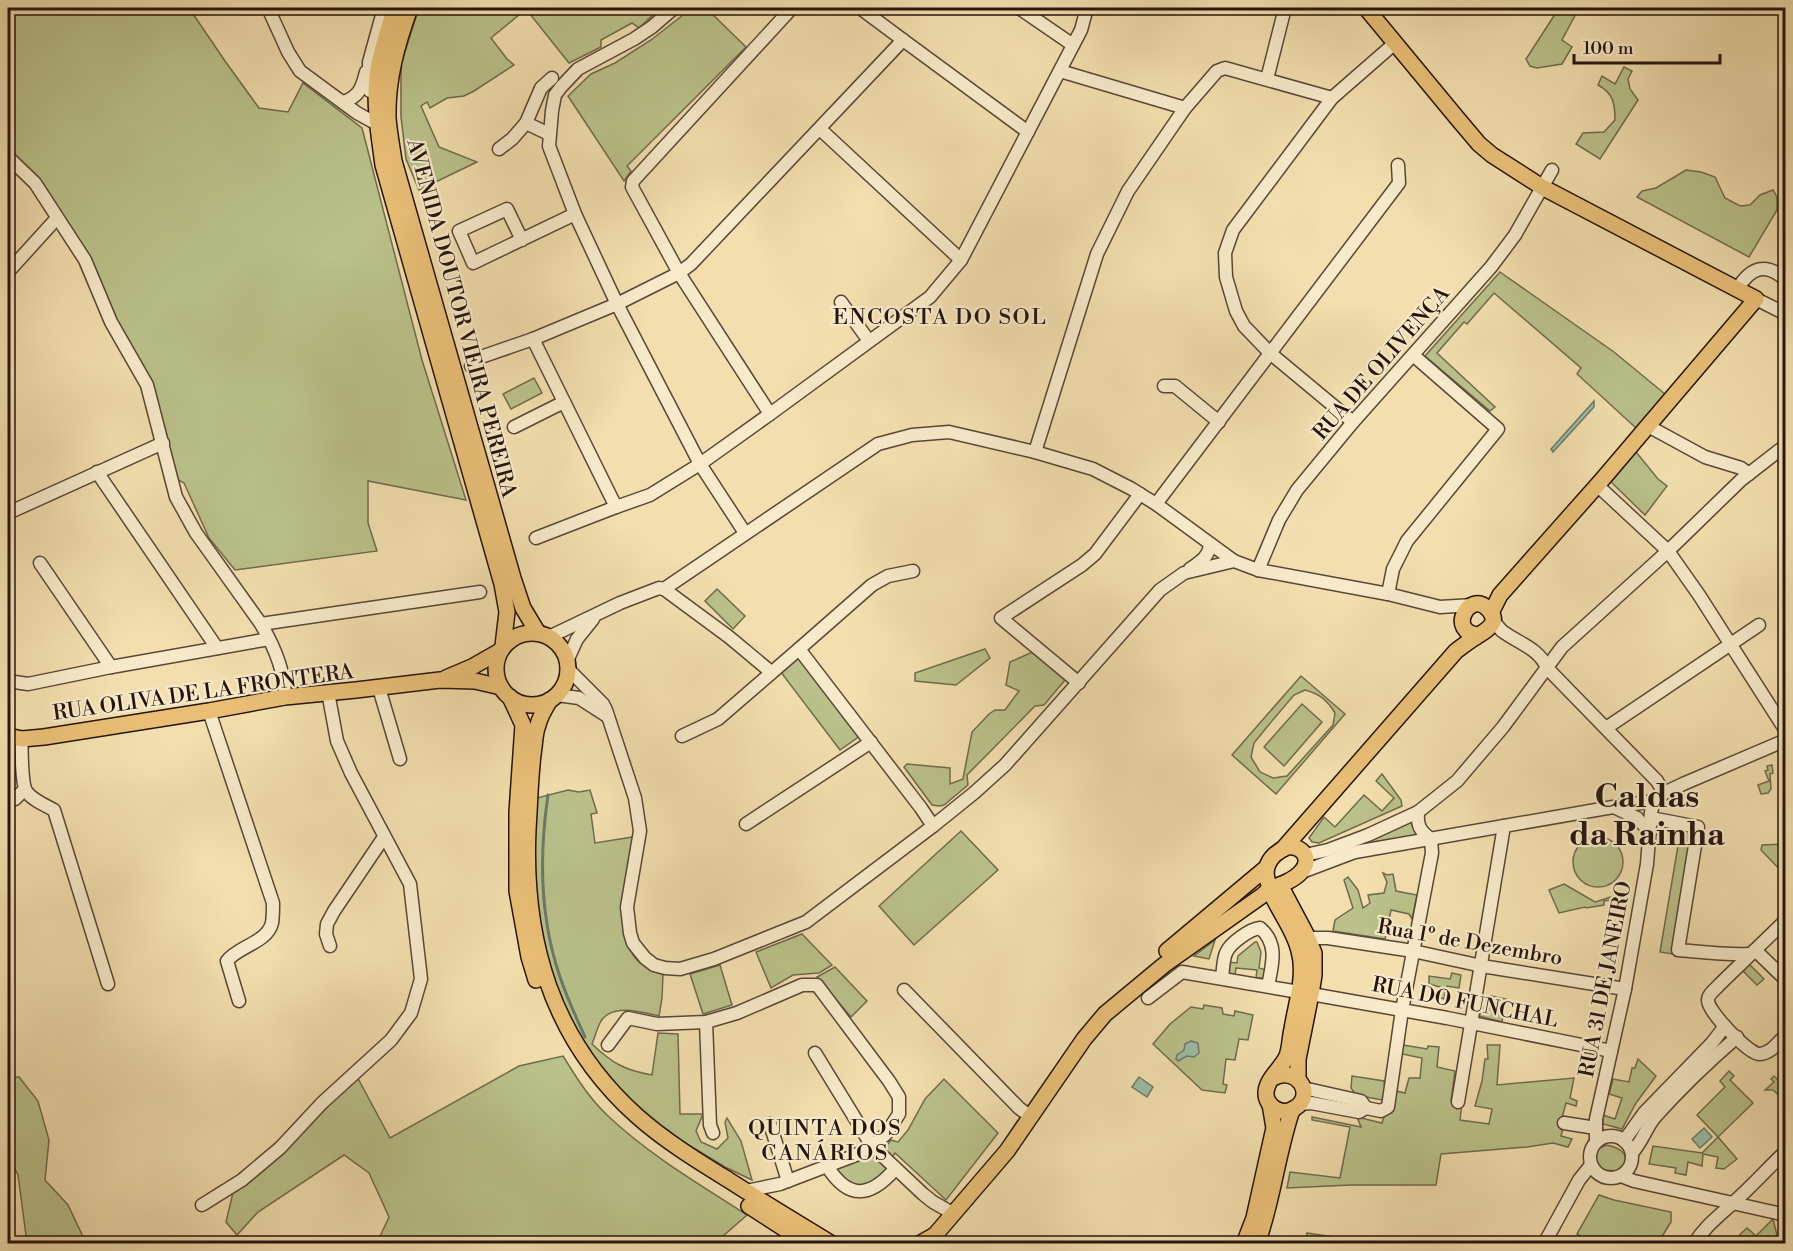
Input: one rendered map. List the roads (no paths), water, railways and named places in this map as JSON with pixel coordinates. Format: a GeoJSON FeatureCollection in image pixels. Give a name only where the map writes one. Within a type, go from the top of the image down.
{"type":"FeatureCollection","features":[{"type":"Feature","properties":{"kind":"main road","name":"AVENIDA DOUTOR VIEIRA PEREIRA"},"geometry":{"type":"LineString","coordinates":[[395,8],[377,75],[377,124],[382,165],[502,584],[507,612],[501,649]]}},
{"type":"Feature","properties":{"kind":"main road","name":"AVENIDA DOUTOR VIEIRA PEREIRA"},"geometry":{"type":"LineString","coordinates":[[410,8],[399,39],[390,77],[388,120],[394,161],[513,578],[523,608],[544,635]]}},
{"type":"Feature","properties":{"kind":"main road"},"geometry":{"type":"LineString","coordinates":[[1105,1014],[1115,996],[1124,986],[1266,868],[1270,860],[1283,849],[1486,619],[1500,595],[1756,299],[1542,187],[1508,166],[1479,144],[1366,8]]}},
{"type":"Feature","properties":{"kind":"main road"},"geometry":{"type":"LineString","coordinates":[[1456,651],[1464,611],[1486,619]]}},
{"type":"Feature","properties":{"kind":"main road"},"geometry":{"type":"LineString","coordinates":[[1462,623],[1469,632],[1486,619]]}},
{"type":"Feature","properties":{"kind":"main road"},"geometry":{"type":"LineString","coordinates":[[808,1244],[672,1155],[623,1116],[584,1071],[550,1017],[529,957],[517,891],[517,812],[523,724],[496,673],[497,658],[501,649],[519,635],[544,635],[561,647],[567,665],[566,680],[553,697],[537,726],[532,765],[527,850],[532,924],[546,979],[566,1029],[579,1051],[606,1086],[660,1135],[702,1164],[832,1244]]}},
{"type":"Feature","properties":{"kind":"main road","name":"RUA OLIVA DE LA FRONTERA"},"geometry":{"type":"LineString","coordinates":[[440,680],[472,667],[501,649]]}},
{"type":"Feature","properties":{"kind":"main road","name":"RUA OLIVA DE LA FRONTERA"},"geometry":{"type":"LineString","coordinates":[[15,737],[96,730],[285,697],[440,680],[475,681],[505,692]]}},
{"type":"Feature","properties":{"kind":"main road"},"geometry":{"type":"LineString","coordinates":[[505,692],[525,704],[534,705],[553,697]]}},
{"type":"Feature","properties":{"kind":"main road"},"geometry":{"type":"LineString","coordinates":[[918,1244],[937,1235],[996,1166],[1084,1039],[1105,1014],[1161,967],[1263,895],[1302,872],[1305,864],[1303,852],[1306,822]]}},
{"type":"Feature","properties":{"kind":"main road"},"geometry":{"type":"LineString","coordinates":[[1283,849],[1296,846],[1303,852]]}},
{"type":"Feature","properties":{"kind":"main road"},"geometry":{"type":"LineString","coordinates":[[1266,868],[1266,878],[1275,887],[1308,938],[1314,953],[1314,975],[1305,993],[1287,1056],[1274,1078]]}},
{"type":"Feature","properties":{"kind":"main road"},"geometry":{"type":"LineString","coordinates":[[1257,1244],[1265,1222],[1285,1130],[1303,1097],[1298,1059],[1305,993],[1302,964],[1299,949],[1274,897],[1275,887]]}},
{"type":"Feature","properties":{"kind":"main road"},"geometry":{"type":"LineString","coordinates":[[1244,1244],[1254,1218],[1274,1130],[1266,1090],[1270,1081],[1282,1074],[1288,1074],[1301,1084]]}},
{"type":"Feature","properties":{"kind":"main road"},"geometry":{"type":"LineString","coordinates":[[1270,1104],[1282,1111],[1296,1107]]}},
{"type":"Feature","properties":{"kind":"street"},"geometry":{"type":"LineString","coordinates":[[268,8],[288,52],[300,70],[377,124]]}},
{"type":"Feature","properties":{"kind":"street","name":"AVENIDA DOUTOR VIEIRA PEREIRA"},"geometry":{"type":"LineString","coordinates":[[377,124],[371,107],[369,62],[384,8]]}},
{"type":"Feature","properties":{"kind":"street"},"geometry":{"type":"LineString","coordinates":[[672,8],[652,27],[634,39],[574,73],[555,95],[549,146],[575,214],[617,304],[700,464],[745,533]]}},
{"type":"Feature","properties":{"kind":"street"},"geometry":{"type":"LineString","coordinates":[[770,414],[679,273],[632,187],[633,181],[792,8]]}},
{"type":"Feature","properties":{"kind":"street"},"geometry":{"type":"LineString","coordinates":[[860,8],[1028,132]]}},
{"type":"Feature","properties":{"kind":"street"},"geometry":{"type":"LineString","coordinates":[[1019,8],[1073,45]]}},
{"type":"Feature","properties":{"kind":"street"},"geometry":{"type":"LineString","coordinates":[[536,538],[650,495],[700,464],[930,297],[961,260],[1081,30],[1087,8]]}},
{"type":"Feature","properties":{"kind":"street"},"geometry":{"type":"LineString","coordinates":[[1267,79],[1285,8]]}},
{"type":"Feature","properties":{"kind":"street"},"geometry":{"type":"LineString","coordinates":[[471,366],[478,358],[533,339],[617,304],[679,273],[691,264],[903,40]]}},
{"type":"Feature","properties":{"kind":"street"},"geometry":{"type":"LineString","coordinates":[[1353,422],[1270,353],[1244,326],[1236,311],[1226,277],[1225,253],[1233,230],[1332,98],[1395,43]]}},
{"type":"Feature","properties":{"kind":"street"},"geometry":{"type":"LineString","coordinates":[[343,102],[354,98],[362,85],[369,62]]}},
{"type":"Feature","properties":{"kind":"street"},"geometry":{"type":"LineString","coordinates":[[1035,452],[1097,254],[1128,191],[1185,108],[1216,71],[1225,68],[1332,98]]}},
{"type":"Feature","properties":{"kind":"street"},"geometry":{"type":"LineString","coordinates":[[1060,71],[1185,108]]}},
{"type":"Feature","properties":{"kind":"street"},"geometry":{"type":"LineString","coordinates":[[499,149],[512,139],[526,123],[541,88],[552,78]]}},
{"type":"Feature","properties":{"kind":"street"},"geometry":{"type":"LineString","coordinates":[[526,123],[549,134]]}},
{"type":"Feature","properties":{"kind":"street"},"geometry":{"type":"LineString","coordinates":[[820,129],[961,260]]}},
{"type":"Feature","properties":{"kind":"street"},"geometry":{"type":"LineString","coordinates":[[8,157],[35,183],[85,260],[111,322],[147,385],[176,497],[196,533],[261,624],[285,680],[285,697]]}},
{"type":"Feature","properties":{"kind":"street"},"geometry":{"type":"LineString","coordinates":[[1156,504],[1399,183],[1398,165]]}},
{"type":"Feature","properties":{"kind":"street","name":"RUA DE OLIVENÇA"},"geometry":{"type":"LineString","coordinates":[[1258,570],[1276,526],[1298,490],[1353,422],[1491,267],[1515,235],[1552,170]]}},
{"type":"Feature","properties":{"kind":"street"},"geometry":{"type":"LineString","coordinates":[[522,240],[507,209],[459,231],[473,263],[522,240],[575,214]]}},
{"type":"Feature","properties":{"kind":"street"},"geometry":{"type":"LineString","coordinates":[[8,272],[57,218]]}},
{"type":"Feature","properties":{"kind":"street"},"geometry":{"type":"LineString","coordinates":[[1738,288],[1751,271],[1764,269],[1779,274],[1785,280]]}},
{"type":"Feature","properties":{"kind":"street"},"geometry":{"type":"LineString","coordinates":[[1756,299],[1785,314]]}},
{"type":"Feature","properties":{"kind":"street"},"geometry":{"type":"LineString","coordinates":[[841,302],[869,341]]}},
{"type":"Feature","properties":{"kind":"street"},"geometry":{"type":"LineString","coordinates":[[533,339],[616,507]]}},
{"type":"Feature","properties":{"kind":"street"},"geometry":{"type":"LineString","coordinates":[[1388,594],[1393,569],[1407,542],[1498,429],[1413,355]]}},
{"type":"Feature","properties":{"kind":"street"},"geometry":{"type":"LineString","coordinates":[[1164,386],[1175,386],[1220,422]]}},
{"type":"Feature","properties":{"kind":"street"},"geometry":{"type":"LineString","coordinates":[[514,427],[564,402]]}},
{"type":"Feature","properties":{"kind":"street"},"geometry":{"type":"LineString","coordinates":[[1648,426],[1705,457],[1741,468],[1749,474]]}},
{"type":"Feature","properties":{"kind":"street"},"geometry":{"type":"LineString","coordinates":[[664,589],[878,444],[899,437],[949,432],[1035,452],[1094,469],[1156,504],[1234,561],[1258,570],[1388,594],[1486,619],[1544,660],[1547,668],[1657,781],[1659,797]]}},
{"type":"Feature","properties":{"kind":"street"},"geometry":{"type":"LineString","coordinates":[[8,513],[163,443]]}},
{"type":"Feature","properties":{"kind":"street"},"geometry":{"type":"LineString","coordinates":[[1303,852],[1328,850],[1418,812],[1456,781],[1503,727],[1555,654],[1749,474],[1785,445]]}},
{"type":"Feature","properties":{"kind":"street"},"geometry":{"type":"LineString","coordinates":[[97,472],[217,648]]}},
{"type":"Feature","properties":{"kind":"street"},"geometry":{"type":"LineString","coordinates":[[1597,485],[1668,551],[1785,731]]}},
{"type":"Feature","properties":{"kind":"street"},"geometry":{"type":"LineString","coordinates":[[1079,683],[1001,618],[1095,554],[1140,494]]}},
{"type":"Feature","properties":{"kind":"street"},"geometry":{"type":"LineString","coordinates":[[597,614],[577,639],[567,665],[603,704],[635,798],[639,831],[627,907],[627,921],[633,943],[654,965],[680,969],[714,959],[806,922],[933,826],[1005,765],[1160,590],[1202,560],[1209,552],[1210,544]]}},
{"type":"Feature","properties":{"kind":"street"},"geometry":{"type":"LineString","coordinates":[[1184,573],[1234,561]]}},
{"type":"Feature","properties":{"kind":"street"},"geometry":{"type":"LineString","coordinates":[[40,563],[111,667]]}},
{"type":"Feature","properties":{"kind":"street"},"geometry":{"type":"LineString","coordinates":[[682,736],[718,719],[872,585],[888,576],[913,571]]}},
{"type":"Feature","properties":{"kind":"street"},"geometry":{"type":"LineString","coordinates":[[544,635],[659,588],[664,589],[729,637],[771,672]]}},
{"type":"Feature","properties":{"kind":"street"},"geometry":{"type":"LineString","coordinates":[[261,624],[480,592]]}},
{"type":"Feature","properties":{"kind":"street"},"geometry":{"type":"LineString","coordinates":[[1440,607],[1462,623]]}},
{"type":"Feature","properties":{"kind":"street"},"geometry":{"type":"LineString","coordinates":[[1606,728],[1759,625]]}},
{"type":"Feature","properties":{"kind":"street"},"geometry":{"type":"LineString","coordinates":[[8,681],[28,684],[269,639]]}},
{"type":"Feature","properties":{"kind":"street"},"geometry":{"type":"LineString","coordinates":[[799,649],[933,826]]}},
{"type":"Feature","properties":{"kind":"street"},"geometry":{"type":"LineString","coordinates":[[379,688],[400,759]]}},
{"type":"Feature","properties":{"kind":"street"},"geometry":{"type":"LineString","coordinates":[[202,1205],[242,1180],[280,1148],[322,1103],[392,1041],[411,1012],[421,979],[410,884],[351,773],[337,741],[328,692]]}},
{"type":"Feature","properties":{"kind":"street"},"geometry":{"type":"LineString","coordinates":[[553,697],[579,698],[608,716]]}},
{"type":"Feature","properties":{"kind":"street"},"geometry":{"type":"LineString","coordinates":[[209,711],[273,903],[272,925],[262,938],[231,954],[227,961],[239,1001]]}},
{"type":"Feature","properties":{"kind":"street"},"geometry":{"type":"LineString","coordinates":[[15,737],[21,749],[25,789],[34,798],[54,810],[108,984]]}},
{"type":"Feature","properties":{"kind":"street"},"geometry":{"type":"LineString","coordinates":[[1302,872],[1355,852],[1659,797],[1785,740]]}},
{"type":"Feature","properties":{"kind":"street"},"geometry":{"type":"LineString","coordinates":[[746,824],[871,742]]}},
{"type":"Feature","properties":{"kind":"street"},"geometry":{"type":"LineString","coordinates":[[8,801],[15,799],[25,789]]}},
{"type":"Feature","properties":{"kind":"street","name":"RUA 31 DE JANEIRO"},"geometry":{"type":"LineString","coordinates":[[1599,1136],[1596,1119],[1625,989],[1647,864],[1651,818],[1659,797]]}},
{"type":"Feature","properties":{"kind":"street"},"geometry":{"type":"LineString","coordinates":[[1613,807],[1637,818],[1650,832]]}},
{"type":"Feature","properties":{"kind":"street"},"geometry":{"type":"LineString","coordinates":[[1418,812],[1417,823],[1421,832],[1431,839]]}},
{"type":"Feature","properties":{"kind":"street"},"geometry":{"type":"LineString","coordinates":[[1651,818],[1698,827],[1678,950],[1729,955],[1752,952],[1785,980]]}},
{"type":"Feature","properties":{"kind":"street"},"geometry":{"type":"LineString","coordinates":[[1458,1102],[1504,826]]}},
{"type":"Feature","properties":{"kind":"street"},"geometry":{"type":"LineString","coordinates":[[330,946],[326,934],[327,924],[334,910],[384,837]]}},
{"type":"Feature","properties":{"kind":"street"},"geometry":{"type":"LineString","coordinates":[[1301,1084],[1360,1101],[1366,1108],[1381,1111],[1388,1107],[1402,1010],[1432,853],[1431,839]]}},
{"type":"Feature","properties":{"kind":"street"},"geometry":{"type":"LineString","coordinates":[[1785,920],[1709,996],[1708,1002],[1710,1009],[1753,1053],[1762,1054],[1769,1051],[1785,1035]]}},
{"type":"Feature","properties":{"kind":"street"},"geometry":{"type":"LineString","coordinates":[[1222,978],[1225,954],[1230,946],[1254,929],[1260,928],[1265,932],[1273,947],[1274,956],[1268,986]]}},
{"type":"Feature","properties":{"kind":"street","name":"Rua 1º de Dezembro"},"geometry":{"type":"LineString","coordinates":[[1308,938],[1328,938],[1413,951],[1482,966],[1625,989]]}},
{"type":"Feature","properties":{"kind":"street","name":"RUA DO FUNCHAL"},"geometry":{"type":"LineString","coordinates":[[1148,998],[1182,972],[1402,1010],[1611,1051]]}},
{"type":"Feature","properties":{"kind":"street"},"geometry":{"type":"LineString","coordinates":[[608,1045],[628,1018],[657,1024],[706,1022],[737,1013],[802,985],[817,985],[889,1081],[899,1097],[899,1114],[886,1134],[872,1146],[856,1155],[784,1182],[746,1191]]}},
{"type":"Feature","properties":{"kind":"street"},"geometry":{"type":"LineString","coordinates":[[904,990],[1019,1108],[1031,1117]]}},
{"type":"Feature","properties":{"kind":"street"},"geometry":{"type":"LineString","coordinates":[[706,1022],[710,1125],[713,1133]]}},
{"type":"Feature","properties":{"kind":"street"},"geometry":{"type":"LineString","coordinates":[[1624,1141],[1644,1113],[1712,1043],[1725,1026]]}},
{"type":"Feature","properties":{"kind":"street"},"geometry":{"type":"LineString","coordinates":[[1632,1153],[1653,1120],[1721,1051],[1737,1038]]}},
{"type":"Feature","properties":{"kind":"street"},"geometry":{"type":"LineString","coordinates":[[815,1053],[872,1146],[933,1202],[954,1214]]}},
{"type":"Feature","properties":{"kind":"street"},"geometry":{"type":"LineString","coordinates":[[1296,1107],[1311,1103],[1359,1112],[1366,1108]]}},
{"type":"Feature","properties":{"kind":"street"},"geometry":{"type":"LineString","coordinates":[[1564,1123],[1599,1136],[1611,1136],[1624,1141],[1632,1153],[1632,1163],[1621,1176]]}},
{"type":"Feature","properties":{"kind":"street"},"geometry":{"type":"LineString","coordinates":[[770,1124],[784,1182]]}},
{"type":"Feature","properties":{"kind":"street"},"geometry":{"type":"LineString","coordinates":[[1599,1136],[1590,1152],[1591,1165],[1596,1172],[1604,1176],[1621,1176],[1634,1181],[1785,1215]]}},
{"type":"Feature","properties":{"kind":"street"},"geometry":{"type":"LineString","coordinates":[[1694,1244],[1704,1229],[1785,1151]]}},
{"type":"Feature","properties":{"kind":"street"},"geometry":{"type":"LineString","coordinates":[[1544,1244],[1579,1180],[1591,1165]]}},
{"type":"Feature","properties":{"kind":"street"},"geometry":{"type":"LineString","coordinates":[[827,1166],[837,1181],[848,1190],[862,1191],[876,1187],[895,1169]]}},
{"type":"Feature","properties":{"kind":"street"},"geometry":{"type":"LineString","coordinates":[[771,1207],[773,1194],[784,1182]]}},
{"type":"Feature","properties":{"kind":"street"},"geometry":{"type":"LineString","coordinates":[[933,1202],[937,1235]]}},
{"type":"Feature","properties":{"kind":"waterway"},"geometry":{"type":"LineString","coordinates":[[548,795],[543,841],[543,887],[548,933],[563,985],[585,1037]]}},
{"type":"Feature","properties":{"kind":"district","name":"ENCOSTA DO SOL"},"geometry":{"type":"Point","coordinates":[940,316]}},
{"type":"Feature","properties":{"kind":"district","name":"Caldas da Rainha"},"geometry":{"type":"Point","coordinates":[1647,814]}},
{"type":"Feature","properties":{"kind":"district","name":"QUINTA DOS CANÁRIOS"},"geometry":{"type":"Point","coordinates":[825,1140]}}]}
